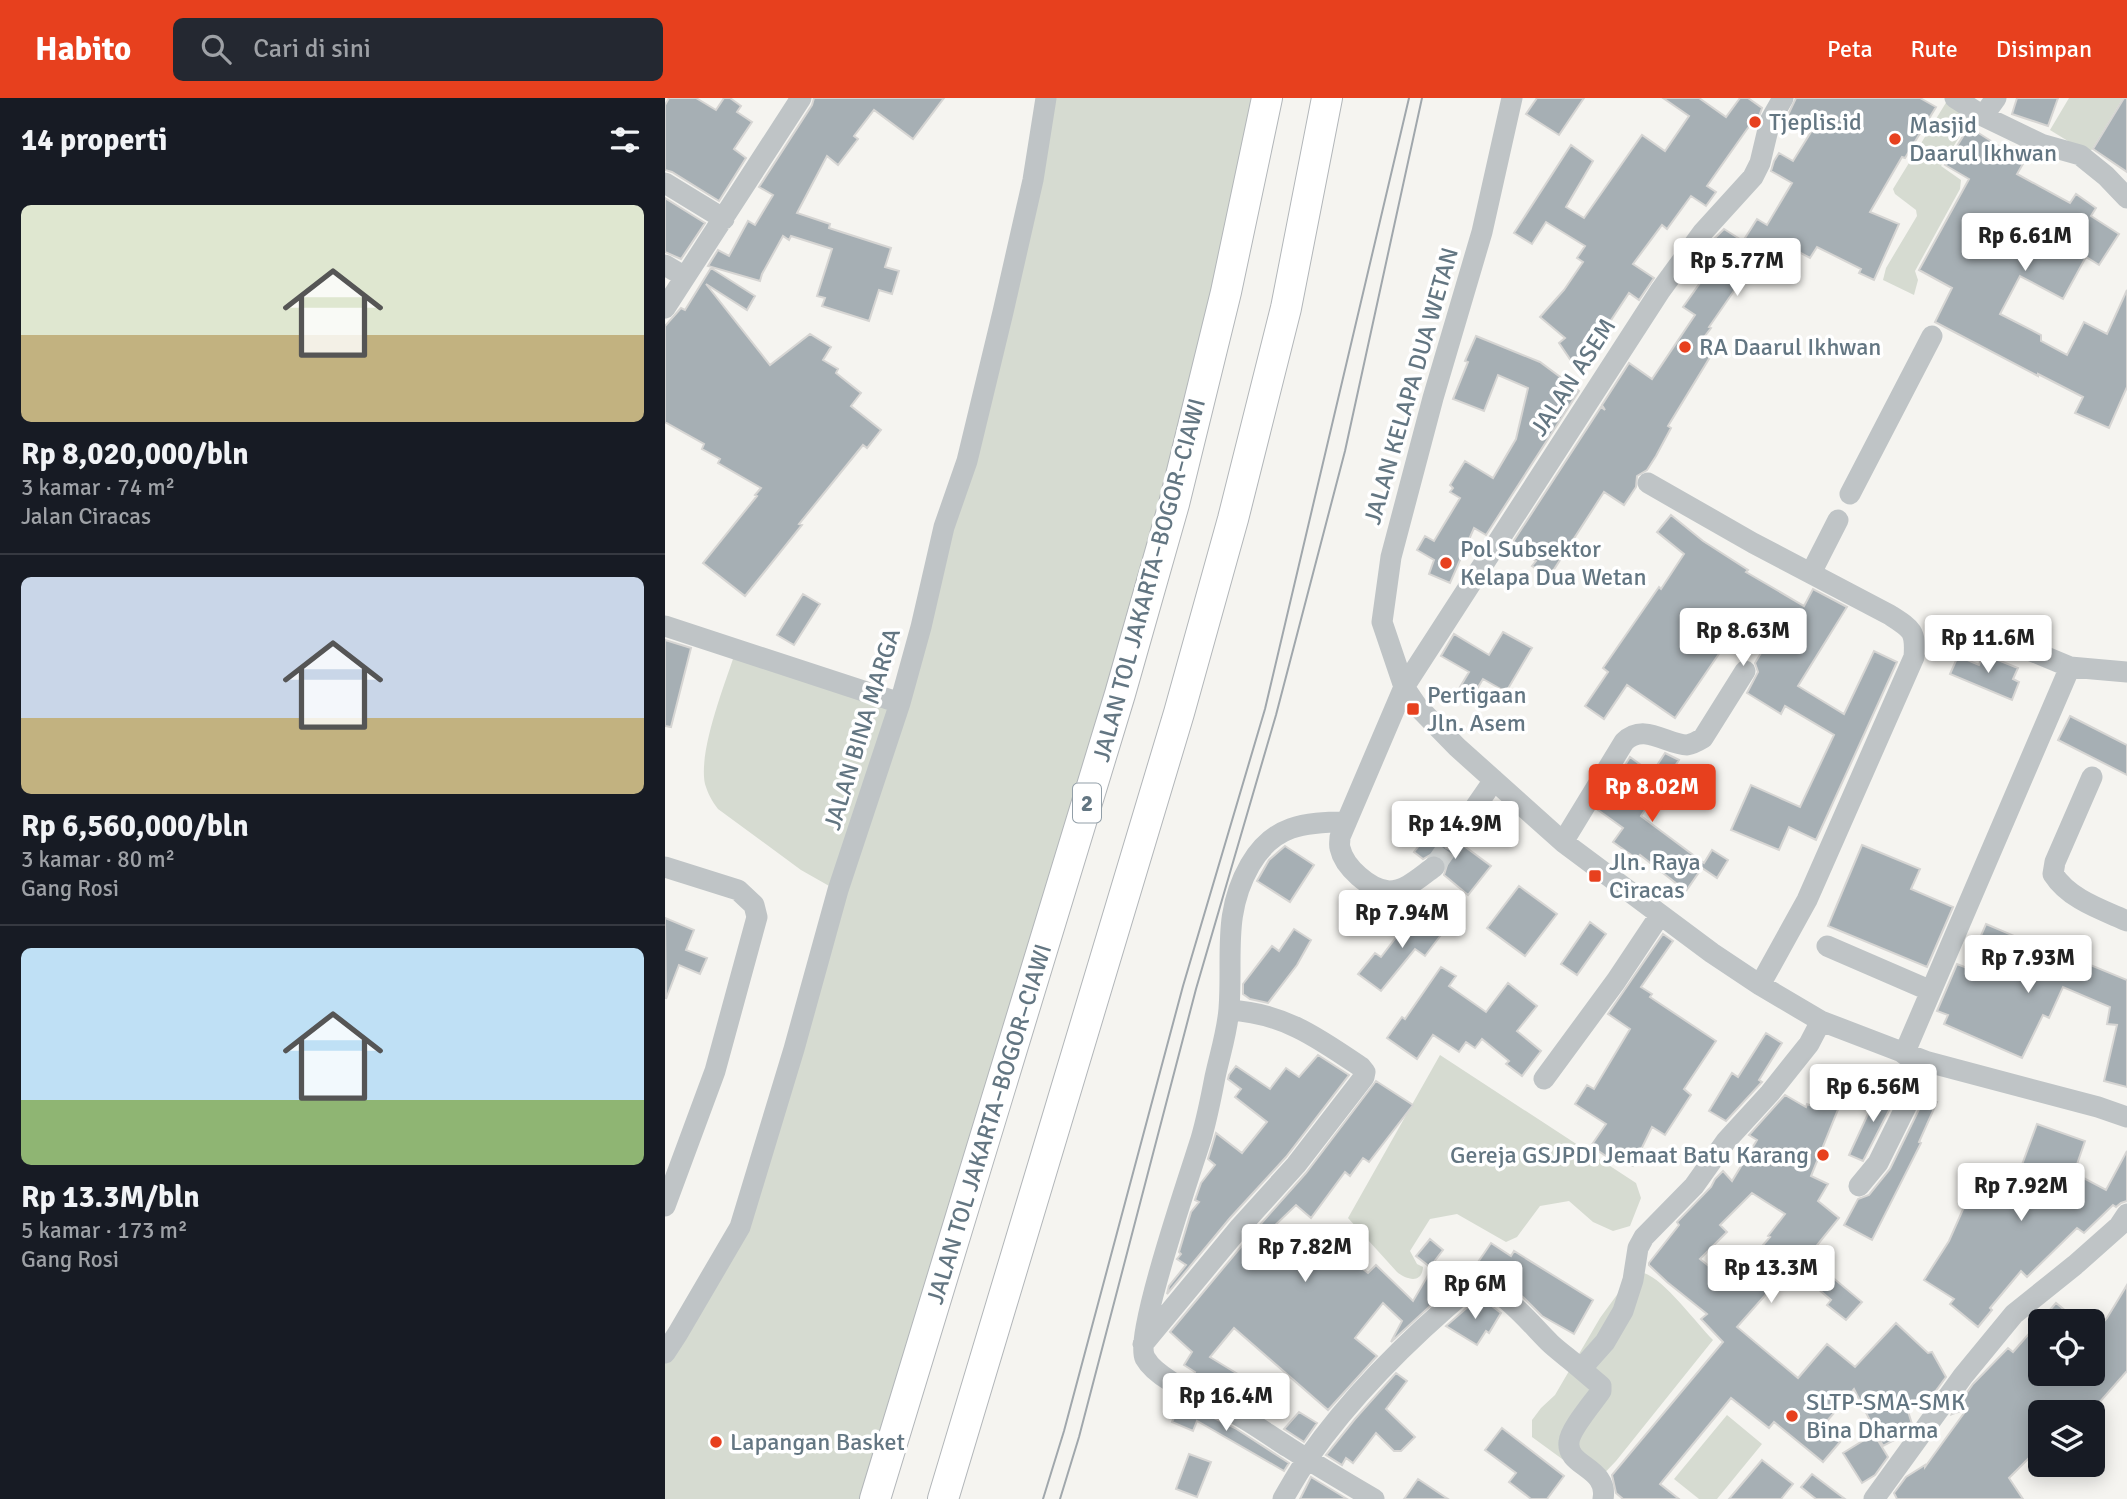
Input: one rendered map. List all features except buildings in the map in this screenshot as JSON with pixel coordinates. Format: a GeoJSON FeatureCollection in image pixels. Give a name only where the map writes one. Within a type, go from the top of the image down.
{"type":"FeatureCollection","features":[{"type":"Feature","properties":{"kind":"highway","name":"JALAN TOL JAKARTA–BOGOR–CIAWI"},"geometry":{"type":"LineString","coordinates":[[875,1499],[1108,734],[1174,505],[1226,292],[1267,98]]}},
{"type":"Feature","properties":{"kind":"highway"},"geometry":{"type":"LineString","coordinates":[[943,1499],[1179,713],[1233,519],[1286,308],[1327,98]]}},
{"type":"Feature","properties":{"kind":"street"},"geometry":{"type":"LineString","coordinates":[[665,308],[801,98]]}},
{"type":"Feature","properties":{"kind":"street","name":"JALAN BINA MARGA"},"geometry":{"type":"LineString","coordinates":[[665,1353],[672,1329],[740,1227],[838,891],[900,703],[944,527],[967,461],[1003,312],[1033,180],[1046,98]]}},
{"type":"Feature","properties":{"kind":"street","name":"JALAN KELAPA DUA WETAN"},"geometry":{"type":"LineString","coordinates":[[1511,98],[1482,232],[1433,398],[1391,556],[1382,622],[1404,687],[1433,723],[1563,842],[1760,985],[1821,1021],[1904,1054],[2127,1117]]}},
{"type":"Feature","properties":{"kind":"street","name":"JALAN ASEM"},"geometry":{"type":"LineString","coordinates":[[1434,867],[1407,886],[1390,891],[1370,885],[1347,862],[1340,849],[1340,837],[1404,687],[1660,291],[1703,232],[1753,177],[1760,163],[1770,121],[1783,98]]}},
{"type":"Feature","properties":{"kind":"street"},"geometry":{"type":"LineString","coordinates":[[1955,98],[1983,116],[2041,145],[2080,155],[2127,198]]}},
{"type":"Feature","properties":{"kind":"street"},"geometry":{"type":"LineString","coordinates":[[1983,116],[1996,98]]}},
{"type":"Feature","properties":{"kind":"street"},"geometry":{"type":"LineString","coordinates":[[665,183],[724,219]]}},
{"type":"Feature","properties":{"kind":"street"},"geometry":{"type":"LineString","coordinates":[[665,265],[685,277]]}},
{"type":"Feature","properties":{"kind":"street"},"geometry":{"type":"LineString","coordinates":[[1850,494],[1932,336]]}},
{"type":"Feature","properties":{"kind":"street"},"geometry":{"type":"LineString","coordinates":[[1648,483],[1907,626],[1915,639],[1915,657],[1807,900],[1760,985]]}},
{"type":"Feature","properties":{"kind":"street"},"geometry":{"type":"LineString","coordinates":[[1811,573],[1838,520]]}},
{"type":"Feature","properties":{"kind":"street"},"geometry":{"type":"LineString","coordinates":[[665,626],[900,703]]}},
{"type":"Feature","properties":{"kind":"street"},"geometry":{"type":"LineString","coordinates":[[1993,635],[2070,667],[2127,672]]}},
{"type":"Feature","properties":{"kind":"street"},"geometry":{"type":"LineString","coordinates":[[1904,1054],[2070,667]]}},
{"type":"Feature","properties":{"kind":"street"},"geometry":{"type":"LineString","coordinates":[[1563,842],[1630,735],[1645,734],[1686,745],[1695,743],[1703,738],[1745,671]]}},
{"type":"Feature","properties":{"kind":"street"},"geometry":{"type":"LineString","coordinates":[[2092,776],[2055,862],[2053,874],[2061,887],[2086,903],[2127,921]]}},
{"type":"Feature","properties":{"kind":"street"},"geometry":{"type":"LineString","coordinates":[[1454,838],[1494,780]]}},
{"type":"Feature","properties":{"kind":"street"},"geometry":{"type":"LineString","coordinates":[[1346,822],[1315,822],[1299,825],[1279,834],[1265,845],[1251,863],[1240,887],[1231,914],[1229,1010],[1224,1045],[1210,1110],[1148,1311],[1143,1345],[1145,1359],[1159,1374],[1233,1413],[1374,1499]]}},
{"type":"Feature","properties":{"kind":"street"},"geometry":{"type":"LineString","coordinates":[[665,867],[738,890],[754,905],[757,917],[715,1071],[665,1206]]}},
{"type":"Feature","properties":{"kind":"street"},"geometry":{"type":"LineString","coordinates":[[1544,1079],[1616,981],[1660,915]]}},
{"type":"Feature","properties":{"kind":"street"},"geometry":{"type":"LineString","coordinates":[[1827,946],[1931,991]]}},
{"type":"Feature","properties":{"kind":"street"},"geometry":{"type":"LineString","coordinates":[[1143,1345],[1240,1227],[1296,1166],[1364,1077],[1365,1072],[1361,1067],[1315,1035],[1253,1011],[1229,1010]]}},
{"type":"Feature","properties":{"kind":"street"},"geometry":{"type":"LineString","coordinates":[[1581,1368],[1605,1342],[1623,1311],[1633,1280],[1638,1248],[1644,1237],[1694,1186],[1726,1141],[1770,1093],[1809,1044],[1821,1021]]}},
{"type":"Feature","properties":{"kind":"street"},"geometry":{"type":"LineString","coordinates":[[1859,1186],[1878,1163],[1928,1062]]}},
{"type":"Feature","properties":{"kind":"street"},"geometry":{"type":"LineString","coordinates":[[1874,1499],[1963,1376],[2014,1314],[2075,1265],[2119,1226],[2127,1214]]}},
{"type":"Feature","properties":{"kind":"street"},"geometry":{"type":"LineString","coordinates":[[1283,1499],[1307,1459],[1353,1399],[1474,1284],[1485,1285],[1502,1297],[1554,1346],[1599,1382],[1601,1391],[1569,1440],[1570,1451],[1575,1458],[1603,1484],[1603,1499]]}},
{"type":"Feature","properties":{"kind":"shaded area"},"geometry":{"type":"Polygon","coordinates":[[[1042,98],[1267,98],[1243,216],[875,1499],[665,1499],[665,1352],[740,1227],[838,891],[801,870],[718,809],[706,788],[704,770],[714,717],[736,650],[900,703],[921,627],[1042,98]]]}},
{"type":"Feature","properties":{"kind":"shaded area"},"geometry":{"type":"Polygon","coordinates":[[[2069,98],[2123,98],[2089,154],[2050,130],[2069,98]]]}},
{"type":"Feature","properties":{"kind":"shaded area"},"geometry":{"type":"Polygon","coordinates":[[[1947,101],[1972,117],[1941,166],[1961,180],[1960,189],[1915,271],[1918,280],[1914,295],[1883,280],[1886,268],[1917,216],[1916,210],[1895,194],[1893,189],[1947,101]]]}},
{"type":"Feature","properties":{"kind":"shaded area"},"geometry":{"type":"Polygon","coordinates":[[[1440,1055],[1636,1183],[1641,1198],[1630,1226],[1613,1231],[1593,1222],[1569,1201],[1540,1206],[1517,1237],[1506,1242],[1457,1214],[1430,1219],[1410,1251],[1417,1264],[1423,1267],[1420,1276],[1413,1279],[1397,1272],[1348,1218],[1440,1055]]]}},
{"type":"Feature","properties":{"kind":"shaded area"},"geometry":{"type":"Polygon","coordinates":[[[1644,1273],[1671,1293],[1713,1340],[1616,1461],[1595,1483],[1532,1437],[1532,1420],[1555,1395],[1600,1318],[1622,1288],[1644,1273]]]}},
{"type":"Feature","properties":{"kind":"shaded area"},"geometry":{"type":"Polygon","coordinates":[[[1727,1415],[1762,1444],[1717,1499],[1699,1499],[1674,1479],[1727,1415]]]}},
{"type":"Feature","properties":{"kind":"tunnel"},"geometry":{"type":"LineString","coordinates":[[1434,867],[1454,838]]}},
{"type":"Feature","properties":{"kind":"tram line"},"geometry":{"type":"LineString","coordinates":[[1043,1499],[1064,1431],[1183,986],[1265,709],[1409,98]]}},
{"type":"Feature","properties":{"kind":"tram line"},"geometry":{"type":"LineString","coordinates":[[1060,1499],[1079,1437],[1196,989],[1276,715],[1345,451],[1422,98]]}},
{"type":"Feature","properties":{"kind":"place","name":"Tjeplis.id"},"geometry":{"type":"Point","coordinates":[1755,122]}},
{"type":"Feature","properties":{"kind":"place","name":"Masjid Daarul Ikhwan"},"geometry":{"type":"Point","coordinates":[1895,139]}},
{"type":"Feature","properties":{"kind":"place","name":"RA Daarul Ikhwan"},"geometry":{"type":"Point","coordinates":[1685,347]}},
{"type":"Feature","properties":{"kind":"place","name":"Pol Subsektor Kelapa Dua Wetan"},"geometry":{"type":"Point","coordinates":[1446,563]}},
{"type":"Feature","properties":{"kind":"place","name":"Pertigaan Jln. Asem"},"geometry":{"type":"Point","coordinates":[1413,709]}},
{"type":"Feature","properties":{"kind":"place","name":"Jln. Raya Ciracas"},"geometry":{"type":"Point","coordinates":[1595,876]}},
{"type":"Feature","properties":{"kind":"place","name":"Gereja GSJPDI Jemaat Batu Karang"},"geometry":{"type":"Point","coordinates":[1823,1155]}},
{"type":"Feature","properties":{"kind":"place","name":"SLTP-SMA-SMK Bina Dharma"},"geometry":{"type":"Point","coordinates":[1792,1416]}},
{"type":"Feature","properties":{"kind":"place","name":"Lapangan Basket"},"geometry":{"type":"Point","coordinates":[716,1442]}}]}
